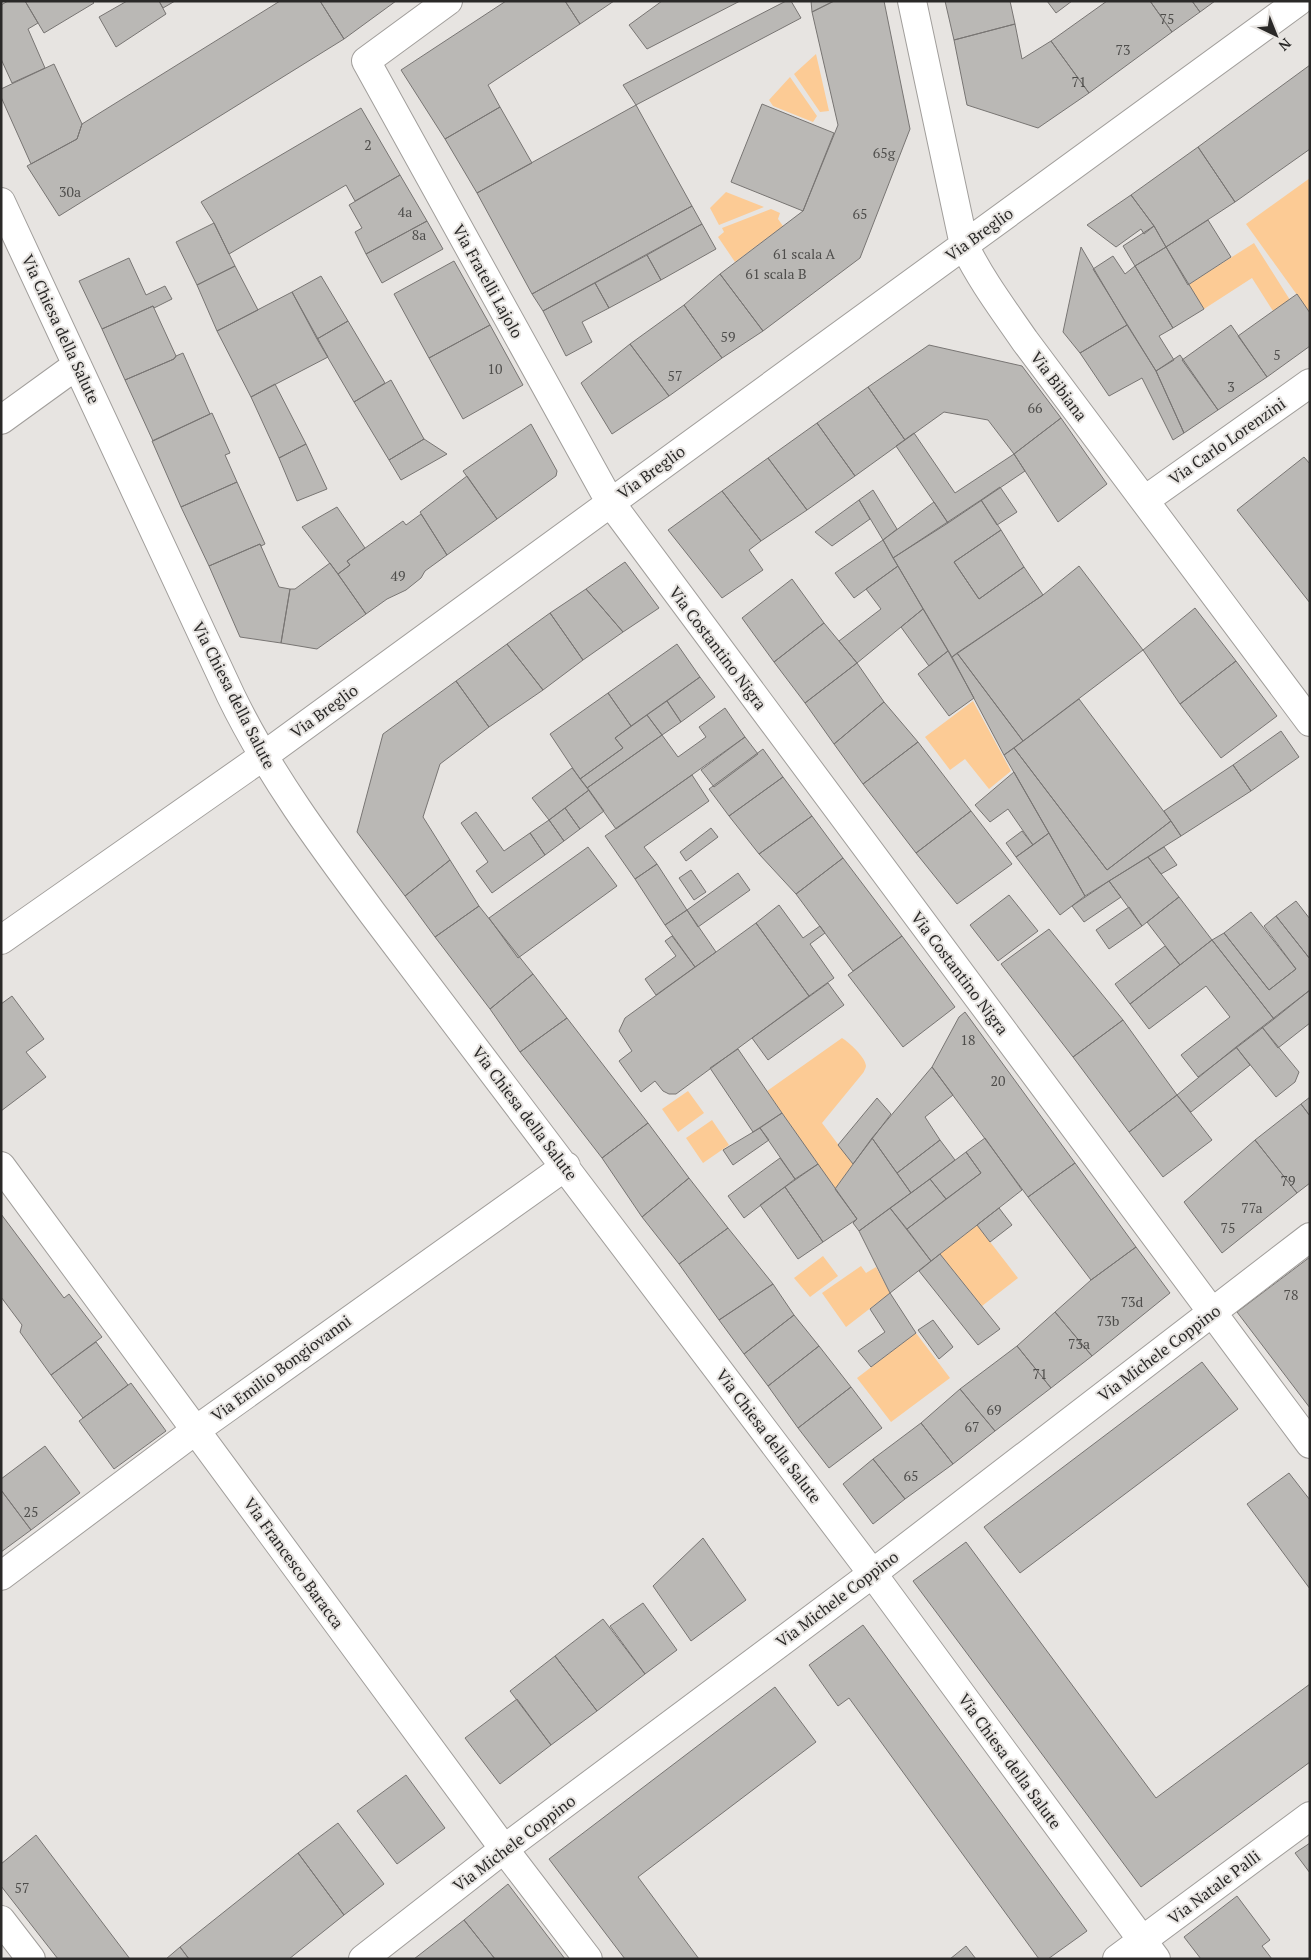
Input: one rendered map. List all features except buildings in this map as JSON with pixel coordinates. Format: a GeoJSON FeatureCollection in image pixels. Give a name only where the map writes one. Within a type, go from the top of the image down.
{"type":"FeatureCollection","features":[{"type":"Feature","properties":{"kind":"street","name":"Via Fratelli Lajolo"},"geometry":{"type":"LineString","coordinates":[[448,1],[366,61],[610,502]]}},
{"type":"Feature","properties":{"kind":"street","name":"Via Bibiana"},"geometry":{"type":"LineString","coordinates":[[912,1],[964,245],[987,288],[1310,722]]}},
{"type":"Feature","properties":{"kind":"street","name":"Via Breglio"},"geometry":{"type":"LineString","coordinates":[[1,940],[263,756],[1298,1]]}},
{"type":"Feature","properties":{"kind":"street","name":"Via Chiesa della Salute"},"geometry":{"type":"LineString","coordinates":[[1,202],[231,696],[263,756],[316,836],[361,898],[566,1166],[872,1573],[1149,1950]]}},
{"type":"Feature","properties":{"kind":"street"},"geometry":{"type":"LineString","coordinates":[[1,420],[77,366]]}},
{"type":"Feature","properties":{"kind":"street","name":"Via Carlo Lorenzini"},"geometry":{"type":"LineString","coordinates":[[1145,500],[1310,382]]}},
{"type":"Feature","properties":{"kind":"street","name":"Via Costantino Nigra"},"geometry":{"type":"LineString","coordinates":[[610,502],[1310,1444]]}},
{"type":"Feature","properties":{"kind":"street","name":"Via Francesco Baracca"},"geometry":{"type":"LineString","coordinates":[[1,1166],[504,1849],[588,1959]]}},
{"type":"Feature","properties":{"kind":"street","name":"Via Emilio Bongiovanni"},"geometry":{"type":"LineString","coordinates":[[1,1576],[196,1430],[566,1166]]}},
{"type":"Feature","properties":{"kind":"street","name":"Via Michele Coppino"},"geometry":{"type":"LineString","coordinates":[[363,1959],[504,1849],[872,1573],[1310,1236]]}},
{"type":"Feature","properties":{"kind":"street","name":"Via Natale Palli"},"geometry":{"type":"LineString","coordinates":[[1118,1959],[1149,1950],[1310,1816]]}},
{"type":"Feature","properties":{"kind":"street"},"geometry":{"type":"LineString","coordinates":[[1,1920],[31,1959]]}},
{"type":"Feature","properties":{"kind":"shaded area"},"geometry":{"type":"Polygon","coordinates":[[[816,54],[829,111],[820,112],[794,74],[816,54]]]}},
{"type":"Feature","properties":{"kind":"shaded area"},"geometry":{"type":"Polygon","coordinates":[[[790,77],[817,116],[813,122],[773,106],[769,100],[790,77]]]}},
{"type":"Feature","properties":{"kind":"shaded area"},"geometry":{"type":"Polygon","coordinates":[[[1310,178],[1310,313],[1246,224],[1310,178]]]}},
{"type":"Feature","properties":{"kind":"shaded area"},"geometry":{"type":"Polygon","coordinates":[[[726,192],[764,207],[719,225],[710,208],[726,192]]]}},
{"type":"Feature","properties":{"kind":"shaded area"},"geometry":{"type":"Polygon","coordinates":[[[771,209],[780,213],[778,219],[783,226],[735,262],[718,237],[724,232],[722,228],[771,209]]]}},
{"type":"Feature","properties":{"kind":"shaded area"},"geometry":{"type":"Polygon","coordinates":[[[1254,243],[1290,300],[1273,311],[1252,278],[1204,309],[1188,285],[1254,243]]]}},
{"type":"Feature","properties":{"kind":"shaded area"},"geometry":{"type":"Polygon","coordinates":[[[973,701],[1011,771],[989,789],[965,759],[950,770],[925,737],[973,701]]]}},
{"type":"Feature","properties":{"kind":"shaded area"},"geometry":{"type":"Polygon","coordinates":[[[842,1038],[860,1055],[866,1066],[863,1073],[822,1123],[853,1164],[835,1189],[767,1091],[842,1038]]]}},
{"type":"Feature","properties":{"kind":"shaded area"},"geometry":{"type":"Polygon","coordinates":[[[688,1091],[704,1113],[678,1132],[662,1109],[688,1091]]]}},
{"type":"Feature","properties":{"kind":"shaded area"},"geometry":{"type":"Polygon","coordinates":[[[712,1120],[729,1145],[703,1163],[686,1138],[712,1120]]]}},
{"type":"Feature","properties":{"kind":"shaded area"},"geometry":{"type":"Polygon","coordinates":[[[977,1225],[1018,1278],[982,1306],[940,1254],[977,1225]]]}},
{"type":"Feature","properties":{"kind":"shaded area"},"geometry":{"type":"Polygon","coordinates":[[[823,1256],[838,1276],[810,1297],[794,1278],[823,1256]]]}},
{"type":"Feature","properties":{"kind":"shaded area"},"geometry":{"type":"Polygon","coordinates":[[[861,1266],[866,1273],[876,1267],[890,1293],[846,1327],[822,1293],[861,1266]]]}},
{"type":"Feature","properties":{"kind":"shaded area"},"geometry":{"type":"Polygon","coordinates":[[[916,1333],[950,1378],[891,1422],[857,1378],[916,1333]]]}}]}
